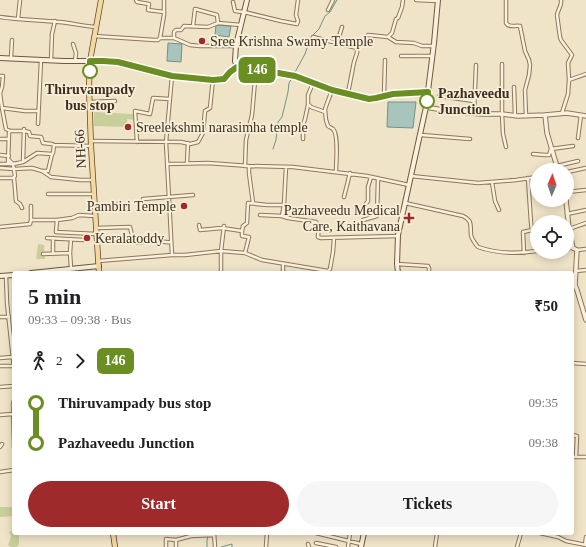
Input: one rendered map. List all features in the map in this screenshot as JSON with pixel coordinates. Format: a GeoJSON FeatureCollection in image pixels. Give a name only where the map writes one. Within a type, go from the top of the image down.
{"type":"FeatureCollection","features":[{"type":"Feature","properties":{"kind":"main road","name":"NH-66"},"geometry":{"type":"LineString","coordinates":[[99,271],[89,102],[90,61],[101,0]]}},
{"type":"Feature","properties":{"kind":"main road"},"geometry":{"type":"LineString","coordinates":[[237,67],[235,61],[236,46],[247,0]]}},
{"type":"Feature","properties":{"kind":"main road"},"geometry":{"type":"LineString","coordinates":[[398,271],[398,236],[426,107],[438,0]]}},
{"type":"Feature","properties":{"kind":"main road"},"geometry":{"type":"LineString","coordinates":[[0,58],[118,62],[172,76],[213,80],[224,79],[237,67],[256,69],[295,76],[332,90],[369,99],[393,94],[428,92]]}},
{"type":"Feature","properties":{"kind":"main road"},"geometry":{"type":"LineString","coordinates":[[47,271],[98,263]]}},
{"type":"Feature","properties":{"kind":"main road"},"geometry":{"type":"LineString","coordinates":[[0,276],[12,275]]}},
{"type":"Feature","properties":{"kind":"main road"},"geometry":{"type":"LineString","coordinates":[[113,535],[115,547]]}},
{"type":"Feature","properties":{"kind":"main road"},"geometry":{"type":"LineString","coordinates":[[361,545],[364,535]]}},
{"type":"Feature","properties":{"kind":"street"},"geometry":{"type":"LineString","coordinates":[[18,19],[20,0]]}},
{"type":"Feature","properties":{"kind":"street"},"geometry":{"type":"LineString","coordinates":[[136,0],[137,2],[149,4],[148,10],[164,12]]}},
{"type":"Feature","properties":{"kind":"street"},"geometry":{"type":"LineString","coordinates":[[160,38],[164,12],[164,0]]}},
{"type":"Feature","properties":{"kind":"street"},"geometry":{"type":"LineString","coordinates":[[233,2],[235,11],[266,16],[297,24],[298,20],[296,15],[298,0]]}},
{"type":"Feature","properties":{"kind":"street"},"geometry":{"type":"LineString","coordinates":[[328,10],[333,0]]}},
{"type":"Feature","properties":{"kind":"street"},"geometry":{"type":"LineString","coordinates":[[388,37],[392,34],[403,0]]}},
{"type":"Feature","properties":{"kind":"street"},"geometry":{"type":"LineString","coordinates":[[416,0],[438,0]]}},
{"type":"Feature","properties":{"kind":"street"},"geometry":{"type":"LineString","coordinates":[[506,0],[506,23],[510,26],[520,26],[525,51],[530,65],[525,90],[526,116]]}},
{"type":"Feature","properties":{"kind":"street"},"geometry":{"type":"LineString","coordinates":[[561,0],[557,20],[561,40],[572,55],[568,63],[570,80],[567,100],[562,113]]}},
{"type":"Feature","properties":{"kind":"street"},"geometry":{"type":"LineString","coordinates":[[193,26],[195,9],[217,15],[218,23]]}},
{"type":"Feature","properties":{"kind":"street"},"geometry":{"type":"LineString","coordinates":[[0,16],[18,19],[55,21],[96,27]]}},
{"type":"Feature","properties":{"kind":"street"},"geometry":{"type":"LineString","coordinates":[[51,60],[52,34],[55,21]]}},
{"type":"Feature","properties":{"kind":"street"},"geometry":{"type":"LineString","coordinates":[[174,38],[174,32],[176,30],[181,30],[184,26],[208,27],[218,23],[241,25]]}},
{"type":"Feature","properties":{"kind":"street"},"geometry":{"type":"LineString","coordinates":[[337,43],[342,27]]}},
{"type":"Feature","properties":{"kind":"street"},"geometry":{"type":"LineString","coordinates":[[368,35],[388,37],[396,42],[433,46]]}},
{"type":"Feature","properties":{"kind":"street"},"geometry":{"type":"LineString","coordinates":[[94,36],[155,40],[160,38],[174,38],[190,45],[236,46]]}},
{"type":"Feature","properties":{"kind":"street"},"geometry":{"type":"LineString","coordinates":[[313,37],[356,48],[357,53],[348,94]]}},
{"type":"Feature","properties":{"kind":"street"},"geometry":{"type":"LineString","coordinates":[[11,58],[12,40]]}},
{"type":"Feature","properties":{"kind":"street"},"geometry":{"type":"LineString","coordinates":[[73,44],[76,53],[75,61]]}},
{"type":"Feature","properties":{"kind":"street"},"geometry":{"type":"LineString","coordinates":[[401,56],[432,56]]}},
{"type":"Feature","properties":{"kind":"street"},"geometry":{"type":"LineString","coordinates":[[38,124],[41,59]]}},
{"type":"Feature","properties":{"kind":"street"},"geometry":{"type":"LineString","coordinates":[[384,97],[385,60]]}},
{"type":"Feature","properties":{"kind":"street"},"geometry":{"type":"LineString","coordinates":[[502,64],[502,114],[503,134],[506,146]]}},
{"type":"Feature","properties":{"kind":"street"},"geometry":{"type":"LineString","coordinates":[[474,114],[476,65]]}},
{"type":"Feature","properties":{"kind":"street"},"geometry":{"type":"LineString","coordinates":[[245,166],[246,140],[252,115],[256,69]]}},
{"type":"Feature","properties":{"kind":"street"},"geometry":{"type":"LineString","coordinates":[[570,80],[586,74]]}},
{"type":"Feature","properties":{"kind":"street"},"geometry":{"type":"LineString","coordinates":[[0,76],[3,76],[2,88],[0,92],[2,108],[6,129],[10,132]]}},
{"type":"Feature","properties":{"kind":"street"},"geometry":{"type":"LineString","coordinates":[[172,76],[166,142],[172,255]]}},
{"type":"Feature","properties":{"kind":"street"},"geometry":{"type":"LineString","coordinates":[[10,132],[24,130],[29,132],[30,136],[42,137],[42,144],[54,145],[137,142],[182,142],[190,144],[198,142],[203,133],[205,111],[210,108],[213,80]]}},
{"type":"Feature","properties":{"kind":"street"},"geometry":{"type":"LineString","coordinates":[[303,138],[303,125],[308,104],[308,95],[313,83]]}},
{"type":"Feature","properties":{"kind":"street"},"geometry":{"type":"LineString","coordinates":[[514,87],[515,116]]}},
{"type":"Feature","properties":{"kind":"street"},"geometry":{"type":"LineString","coordinates":[[332,90],[325,112],[326,124],[334,130],[336,139],[336,171]]}},
{"type":"Feature","properties":{"kind":"street"},"geometry":{"type":"LineString","coordinates":[[439,96],[474,101]]}},
{"type":"Feature","properties":{"kind":"street"},"geometry":{"type":"LineString","coordinates":[[137,142],[135,111],[150,114],[153,98],[170,99]]}},
{"type":"Feature","properties":{"kind":"street"},"geometry":{"type":"LineString","coordinates":[[89,102],[115,101]]}},
{"type":"Feature","properties":{"kind":"street"},"geometry":{"type":"LineString","coordinates":[[308,104],[311,107],[325,112]]}},
{"type":"Feature","properties":{"kind":"street"},"geometry":{"type":"LineString","coordinates":[[426,107],[474,114],[526,116],[562,113],[586,116]]}},
{"type":"Feature","properties":{"kind":"street"},"geometry":{"type":"LineString","coordinates":[[2,108],[38,111]]}},
{"type":"Feature","properties":{"kind":"street"},"geometry":{"type":"LineString","coordinates":[[545,115],[547,133],[555,163]]}},
{"type":"Feature","properties":{"kind":"street"},"geometry":{"type":"LineString","coordinates":[[578,138],[581,115]]}},
{"type":"Feature","properties":{"kind":"street"},"geometry":{"type":"LineString","coordinates":[[23,162],[24,130]]}},
{"type":"Feature","properties":{"kind":"street"},"geometry":{"type":"LineString","coordinates":[[8,164],[10,132]]}},
{"type":"Feature","properties":{"kind":"street"},"geometry":{"type":"LineString","coordinates":[[420,134],[470,139]]}},
{"type":"Feature","properties":{"kind":"street"},"geometry":{"type":"LineString","coordinates":[[0,138],[9,139]]}},
{"type":"Feature","properties":{"kind":"street"},"geometry":{"type":"LineString","coordinates":[[187,164],[188,143]]}},
{"type":"Feature","properties":{"kind":"street"},"geometry":{"type":"LineString","coordinates":[[0,168],[32,168],[48,171],[54,145]]}},
{"type":"Feature","properties":{"kind":"street"},"geometry":{"type":"LineString","coordinates":[[551,149],[573,146]]}},
{"type":"Feature","properties":{"kind":"street"},"geometry":{"type":"LineString","coordinates":[[533,154],[548,155],[551,149]]}},
{"type":"Feature","properties":{"kind":"street"},"geometry":{"type":"LineString","coordinates":[[0,164],[14,164],[23,162],[37,153],[52,154]]}},
{"type":"Feature","properties":{"kind":"street"},"geometry":{"type":"LineString","coordinates":[[0,156],[9,158],[14,164],[16,201],[22,208]]}},
{"type":"Feature","properties":{"kind":"street"},"geometry":{"type":"LineString","coordinates":[[572,163],[578,161]]}},
{"type":"Feature","properties":{"kind":"street"},"geometry":{"type":"LineString","coordinates":[[167,164],[208,163],[245,166],[286,166],[371,176],[409,185]]}},
{"type":"Feature","properties":{"kind":"street"},"geometry":{"type":"LineString","coordinates":[[249,166],[252,203]]}},
{"type":"Feature","properties":{"kind":"street"},"geometry":{"type":"LineString","coordinates":[[282,216],[286,166]]}},
{"type":"Feature","properties":{"kind":"street"},"geometry":{"type":"LineString","coordinates":[[574,171],[586,168]]}},
{"type":"Feature","properties":{"kind":"street"},"geometry":{"type":"LineString","coordinates":[[42,171],[51,178],[93,180]]}},
{"type":"Feature","properties":{"kind":"street"},"geometry":{"type":"LineString","coordinates":[[344,197],[350,173]]}},
{"type":"Feature","properties":{"kind":"street"},"geometry":{"type":"LineString","coordinates":[[365,205],[368,201],[368,187],[371,176]]}},
{"type":"Feature","properties":{"kind":"street"},"geometry":{"type":"LineString","coordinates":[[411,176],[478,183],[528,178],[530,215]]}},
{"type":"Feature","properties":{"kind":"street"},"geometry":{"type":"LineString","coordinates":[[0,178],[14,178]]}},
{"type":"Feature","properties":{"kind":"street"},"geometry":{"type":"LineString","coordinates":[[363,220],[377,216],[378,178]]}},
{"type":"Feature","properties":{"kind":"street"},"geometry":{"type":"LineString","coordinates":[[492,182],[498,210]]}},
{"type":"Feature","properties":{"kind":"street"},"geometry":{"type":"LineString","coordinates":[[574,191],[586,190]]}},
{"type":"Feature","properties":{"kind":"street"},"geometry":{"type":"LineString","coordinates":[[48,194],[94,194]]}},
{"type":"Feature","properties":{"kind":"street"},"geometry":{"type":"LineString","coordinates":[[143,199],[193,196]]}},
{"type":"Feature","properties":{"kind":"street"},"geometry":{"type":"LineString","coordinates":[[245,253],[249,237],[242,236],[242,226],[247,223],[248,203],[284,205]]}},
{"type":"Feature","properties":{"kind":"street"},"geometry":{"type":"LineString","coordinates":[[405,203],[468,218],[471,226],[471,237],[478,247],[503,253],[530,252]]}},
{"type":"Feature","properties":{"kind":"street"},"geometry":{"type":"LineString","coordinates":[[95,206],[121,204]]}},
{"type":"Feature","properties":{"kind":"street"},"geometry":{"type":"LineString","coordinates":[[0,227],[28,225],[31,223],[31,206]]}},
{"type":"Feature","properties":{"kind":"street"},"geometry":{"type":"LineString","coordinates":[[566,207],[567,214],[586,210]]}},
{"type":"Feature","properties":{"kind":"street"},"geometry":{"type":"LineString","coordinates":[[31,220],[57,220],[72,218],[79,215],[96,216]]}},
{"type":"Feature","properties":{"kind":"street"},"geometry":{"type":"LineString","coordinates":[[260,216],[282,216],[316,222],[319,227],[318,237],[322,238],[398,236]]}},
{"type":"Feature","properties":{"kind":"street"},"geometry":{"type":"LineString","coordinates":[[57,220],[56,232],[97,234]]}},
{"type":"Feature","properties":{"kind":"street"},"geometry":{"type":"LineString","coordinates":[[574,227],[586,223]]}},
{"type":"Feature","properties":{"kind":"street"},"geometry":{"type":"LineString","coordinates":[[198,225],[200,230],[224,227],[242,231]]}},
{"type":"Feature","properties":{"kind":"street"},"geometry":{"type":"LineString","coordinates":[[96,228],[130,227],[136,242],[155,240],[171,242]]}},
{"type":"Feature","properties":{"kind":"street"},"geometry":{"type":"LineString","coordinates":[[221,271],[221,251],[224,227]]}},
{"type":"Feature","properties":{"kind":"street"},"geometry":{"type":"LineString","coordinates":[[524,252],[523,232],[530,230]]}},
{"type":"Feature","properties":{"kind":"street"},"geometry":{"type":"LineString","coordinates":[[47,238],[84,240]]}},
{"type":"Feature","properties":{"kind":"street"},"geometry":{"type":"LineString","coordinates":[[53,238],[53,254]]}},
{"type":"Feature","properties":{"kind":"street"},"geometry":{"type":"LineString","coordinates":[[98,263],[221,251],[245,253],[262,260],[328,271],[330,269],[334,238]]}},
{"type":"Feature","properties":{"kind":"street"},"geometry":{"type":"LineString","coordinates":[[71,239],[71,268]]}},
{"type":"Feature","properties":{"kind":"street"},"geometry":{"type":"LineString","coordinates":[[586,249],[575,249],[575,290],[586,320]]}},
{"type":"Feature","properties":{"kind":"street"},"geometry":{"type":"LineString","coordinates":[[43,254],[70,254]]}},
{"type":"Feature","properties":{"kind":"street"},"geometry":{"type":"LineString","coordinates":[[283,264],[283,271]]}},
{"type":"Feature","properties":{"kind":"street"},"geometry":{"type":"LineString","coordinates":[[397,264],[428,266],[429,271]]}},
{"type":"Feature","properties":{"kind":"street"},"geometry":{"type":"LineString","coordinates":[[576,271],[586,270]]}},
{"type":"Feature","properties":{"kind":"street"},"geometry":{"type":"LineString","coordinates":[[6,276],[7,303],[12,347]]}},
{"type":"Feature","properties":{"kind":"street"},"geometry":{"type":"LineString","coordinates":[[0,317],[9,317]]}},
{"type":"Feature","properties":{"kind":"street"},"geometry":{"type":"LineString","coordinates":[[0,358],[12,357]]}},
{"type":"Feature","properties":{"kind":"street"},"geometry":{"type":"LineString","coordinates":[[574,363],[586,364]]}},
{"type":"Feature","properties":{"kind":"street"},"geometry":{"type":"LineString","coordinates":[[0,366],[12,367]]}},
{"type":"Feature","properties":{"kind":"street"},"geometry":{"type":"LineString","coordinates":[[0,387],[12,386]]}},
{"type":"Feature","properties":{"kind":"street"},"geometry":{"type":"LineString","coordinates":[[0,415],[12,414]]}},
{"type":"Feature","properties":{"kind":"street"},"geometry":{"type":"LineString","coordinates":[[574,435],[577,436],[576,457],[586,457]]}},
{"type":"Feature","properties":{"kind":"street"},"geometry":{"type":"LineString","coordinates":[[0,472],[12,470]]}},
{"type":"Feature","properties":{"kind":"street"},"geometry":{"type":"LineString","coordinates":[[166,547],[166,539],[176,540],[202,535]]}},
{"type":"Feature","properties":{"kind":"street"},"geometry":{"type":"LineString","coordinates":[[214,535],[215,547]]}},
{"type":"Feature","properties":{"kind":"street"},"geometry":{"type":"LineString","coordinates":[[266,547],[267,535]]}},
{"type":"Feature","properties":{"kind":"street"},"geometry":{"type":"LineString","coordinates":[[324,535],[361,545]]}},
{"type":"Feature","properties":{"kind":"street"},"geometry":{"type":"LineString","coordinates":[[348,547],[350,535]]}},
{"type":"Feature","properties":{"kind":"street"},"geometry":{"type":"LineString","coordinates":[[436,547],[437,535]]}},
{"type":"Feature","properties":{"kind":"street"},"geometry":{"type":"LineString","coordinates":[[517,547],[520,535]]}},
{"type":"Feature","properties":{"kind":"street"},"geometry":{"type":"LineString","coordinates":[[549,535],[566,541],[585,545],[586,536]]}},
{"type":"Feature","properties":{"kind":"street"},"geometry":{"type":"LineString","coordinates":[[176,540],[176,547]]}},
{"type":"Feature","properties":{"kind":"street"},"geometry":{"type":"LineString","coordinates":[[316,543],[336,547]]}},
{"type":"Feature","properties":{"kind":"green space"},"geometry":{"type":"Polygon","coordinates":[[[94,112],[134,114],[135,120],[127,119],[128,127],[94,126],[94,112]]]}},
{"type":"Feature","properties":{"kind":"green space"},"geometry":{"type":"Polygon","coordinates":[[[38,244],[44,245],[45,259],[36,259],[38,244]]]}},
{"type":"Feature","properties":{"kind":"green space"},"geometry":{"type":"Polygon","coordinates":[[[0,507],[12,507],[12,516],[0,517],[0,507]]]}},
{"type":"Feature","properties":{"kind":"green space"},"geometry":{"type":"Polygon","coordinates":[[[12,531],[12,535],[19,535],[19,544],[17,547],[11,547],[8,545],[11,536],[9,532],[12,531]]]}},
{"type":"Feature","properties":{"kind":"water"},"geometry":{"type":"Polygon","coordinates":[[[216,25],[231,26],[229,37],[215,35],[216,25]]]}},
{"type":"Feature","properties":{"kind":"water"},"geometry":{"type":"Polygon","coordinates":[[[168,43],[182,44],[181,62],[167,61],[168,43]]]}},
{"type":"Feature","properties":{"kind":"water"},"geometry":{"type":"Polygon","coordinates":[[[388,102],[416,102],[413,128],[387,127],[388,102]]]}},
{"type":"Feature","properties":{"kind":"waterway"},"geometry":{"type":"LineString","coordinates":[[294,74],[305,54],[310,39],[319,29],[325,16],[330,12],[337,0]]}},
{"type":"Feature","properties":{"kind":"waterway"},"geometry":{"type":"LineString","coordinates":[[273,149],[276,140],[278,122],[282,117],[289,83],[292,78]]}},
{"type":"Feature","properties":{"kind":"waterway"},"geometry":{"type":"LineString","coordinates":[[207,547],[208,535]]}},
{"type":"Feature","properties":{"kind":"waterway"},"geometry":{"type":"LineString","coordinates":[[221,547],[232,544],[232,547]]}},
{"type":"Feature","properties":{"kind":"bus line","name":"146"},"geometry":{"type":"LineString","coordinates":[[90,71],[90,61],[118,62],[172,76],[216,80],[224,79],[237,67],[295,76],[332,90],[369,99],[393,94],[428,92],[427,101]]}},
{"type":"Feature","properties":{"kind":"place","name":"Sree Krishna Swamy Temple"},"geometry":{"type":"Point","coordinates":[202,41]}},
{"type":"Feature","properties":{"kind":"place","name":"Thiruvampady bus stop"},"geometry":{"type":"Point","coordinates":[90,71]}},
{"type":"Feature","properties":{"kind":"place","name":"Pazhaveedu Junction"},"geometry":{"type":"Point","coordinates":[427,101]}},
{"type":"Feature","properties":{"kind":"place","name":"Sreelekshmi narasimha temple"},"geometry":{"type":"Point","coordinates":[128,127]}},
{"type":"Feature","properties":{"kind":"place","name":"Pambiri Temple"},"geometry":{"type":"Point","coordinates":[184,206]}},
{"type":"Feature","properties":{"kind":"place","name":"Pazhaveedu Medical Care, Kaithavana"},"geometry":{"type":"Point","coordinates":[409,218]}},
{"type":"Feature","properties":{"kind":"place","name":"Keralatoddy"},"geometry":{"type":"Point","coordinates":[87,238]}}]}
